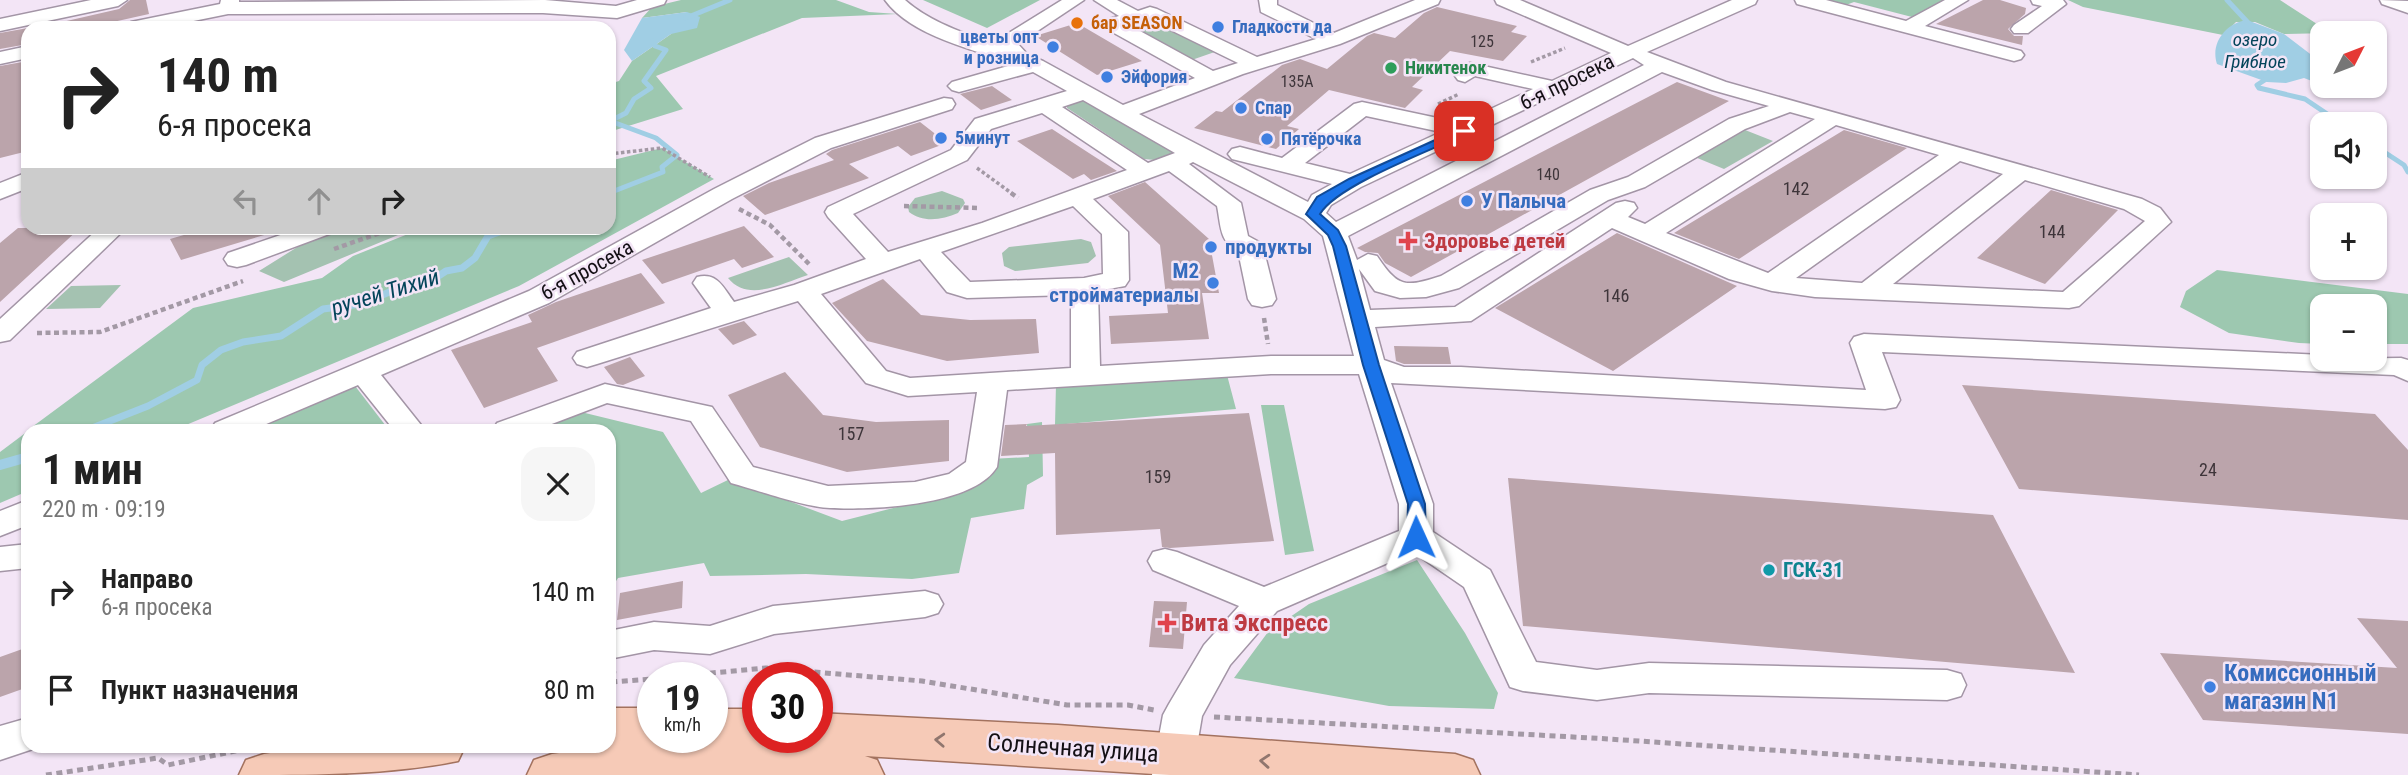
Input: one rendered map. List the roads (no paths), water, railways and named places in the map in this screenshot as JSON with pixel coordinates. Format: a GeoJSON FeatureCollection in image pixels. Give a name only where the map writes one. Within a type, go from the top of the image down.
{"type":"FeatureCollection","features":[{"type":"Feature","properties":{"kind":"main road"},"geometry":{"type":"LineString","coordinates":[[616,702],[637,717]]}},
{"type":"Feature","properties":{"kind":"main road","name":"Солнечная улица"},"geometry":{"type":"LineString","coordinates":[[833,734],[1177,748],[1455,775]]}},
{"type":"Feature","properties":{"kind":"main road"},"geometry":{"type":"LineString","coordinates":[[698,755],[742,736]]}},
{"type":"Feature","properties":{"kind":"main road"},"geometry":{"type":"LineString","coordinates":[[256,762],[360,753]]}},
{"type":"Feature","properties":{"kind":"main road"},"geometry":{"type":"LineString","coordinates":[[552,775],[698,755],[859,775]]}},
{"type":"Feature","properties":{"kind":"street"},"geometry":{"type":"LineString","coordinates":[[0,13],[33,0]]}},
{"type":"Feature","properties":{"kind":"street"},"geometry":{"type":"LineString","coordinates":[[0,25],[118,0]]}},
{"type":"Feature","properties":{"kind":"street"},"geometry":{"type":"LineString","coordinates":[[583,21],[657,0]]}},
{"type":"Feature","properties":{"kind":"street"},"geometry":{"type":"LineString","coordinates":[[894,0],[912,16],[948,34],[1028,61]]}},
{"type":"Feature","properties":{"kind":"street"},"geometry":{"type":"LineString","coordinates":[[1075,0],[1006,43],[1028,61],[1122,113],[1183,158],[1229,203],[1236,240],[1250,247],[1262,299]]}},
{"type":"Feature","properties":{"kind":"street"},"geometry":{"type":"LineString","coordinates":[[1102,0],[1136,17]]}},
{"type":"Feature","properties":{"kind":"street"},"geometry":{"type":"LineString","coordinates":[[1268,0],[1268,8],[1333,40]]}},
{"type":"Feature","properties":{"kind":"street"},"geometry":{"type":"LineString","coordinates":[[1122,113],[1212,79],[1333,40],[1431,0]]}},
{"type":"Feature","properties":{"kind":"street","name":"6-я просека"},"geometry":{"type":"LineString","coordinates":[[1504,0],[1628,52]]}},
{"type":"Feature","properties":{"kind":"street"},"geometry":{"type":"LineString","coordinates":[[1628,52],[1748,0]]}},
{"type":"Feature","properties":{"kind":"street"},"geometry":{"type":"LineString","coordinates":[[1804,0],[2014,55]]}},
{"type":"Feature","properties":{"kind":"street"},"geometry":{"type":"LineString","coordinates":[[1907,28],[1959,0]]}},
{"type":"Feature","properties":{"kind":"street"},"geometry":{"type":"LineString","coordinates":[[2021,29],[2057,4],[2040,0]]}},
{"type":"Feature","properties":{"kind":"street"},"geometry":{"type":"LineString","coordinates":[[2389,0],[2408,7]]}},
{"type":"Feature","properties":{"kind":"street"},"geometry":{"type":"LineString","coordinates":[[160,21],[229,4],[538,4],[617,12]]}},
{"type":"Feature","properties":{"kind":"street"},"geometry":{"type":"LineString","coordinates":[[1212,79],[1112,24],[1150,13],[1256,64]]}},
{"type":"Feature","properties":{"kind":"street"},"geometry":{"type":"LineString","coordinates":[[1610,218],[1738,273],[1772,283],[1815,289],[2069,300],[2159,222],[2151,213],[2133,204],[1719,86],[1628,52]]}},
{"type":"Feature","properties":{"kind":"street","name":"6-я просека"},"geometry":{"type":"LineString","coordinates":[[1323,224],[1321,200],[1353,182],[1628,52]]}},
{"type":"Feature","properties":{"kind":"street"},"geometry":{"type":"LineString","coordinates":[[0,58],[21,54]]}},
{"type":"Feature","properties":{"kind":"street","name":"6-я просека"},"geometry":{"type":"LineString","coordinates":[[241,424],[539,297],[723,194],[823,143],[1028,61]]}},
{"type":"Feature","properties":{"kind":"street"},"geometry":{"type":"LineString","coordinates":[[1323,224],[1661,64]]}},
{"type":"Feature","properties":{"kind":"street"},"geometry":{"type":"LineString","coordinates":[[1465,76],[1470,69],[1556,88]]}},
{"type":"Feature","properties":{"kind":"street"},"geometry":{"type":"LineString","coordinates":[[883,262],[837,212],[959,155],[983,124],[1084,93]]}},
{"type":"Feature","properties":{"kind":"street"},"geometry":{"type":"LineString","coordinates":[[942,94],[983,124]]}},
{"type":"Feature","properties":{"kind":"street"},"geometry":{"type":"LineString","coordinates":[[1368,262],[1383,285],[1395,288],[1426,290],[1450,282],[1599,195],[1625,189],[1738,123],[1776,113],[1787,104]]}},
{"type":"Feature","properties":{"kind":"street"},"geometry":{"type":"LineString","coordinates":[[1045,105],[1144,171]]}},
{"type":"Feature","properties":{"kind":"street"},"geometry":{"type":"LineString","coordinates":[[1286,166],[1363,109],[1464,131]]}},
{"type":"Feature","properties":{"kind":"street"},"geometry":{"type":"LineString","coordinates":[[1647,234],[1834,117]]}},
{"type":"Feature","properties":{"kind":"street"},"geometry":{"type":"LineString","coordinates":[[1772,283],[1958,152]]}},
{"type":"Feature","properties":{"kind":"street"},"geometry":{"type":"LineString","coordinates":[[1240,154],[1353,182]]}},
{"type":"Feature","properties":{"kind":"street"},"geometry":{"type":"LineString","coordinates":[[587,358],[728,312],[804,291],[1183,158],[1323,224],[1360,319],[1371,365],[1416,504],[1416,537]]}},
{"type":"Feature","properties":{"kind":"street"},"geometry":{"type":"LineString","coordinates":[[1868,291],[2022,171]]}},
{"type":"Feature","properties":{"kind":"street"},"geometry":{"type":"LineString","coordinates":[[0,192],[21,182]]}},
{"type":"Feature","properties":{"kind":"street"},"geometry":{"type":"LineString","coordinates":[[1360,319],[1461,315],[1632,204],[1625,189]]}},
{"type":"Feature","properties":{"kind":"street"},"geometry":{"type":"LineString","coordinates":[[926,250],[956,286],[967,290],[1084,286],[1116,280],[1115,232],[1077,197]]}},
{"type":"Feature","properties":{"kind":"street"},"geometry":{"type":"LineString","coordinates":[[0,334],[106,235]]}},
{"type":"Feature","properties":{"kind":"street"},"geometry":{"type":"LineString","coordinates":[[245,268],[327,239]]}},
{"type":"Feature","properties":{"kind":"street"},"geometry":{"type":"LineString","coordinates":[[706,283],[728,312]]}},
{"type":"Feature","properties":{"kind":"street"},"geometry":{"type":"LineString","coordinates":[[1084,286],[1087,377]]}},
{"type":"Feature","properties":{"kind":"street"},"geometry":{"type":"LineString","coordinates":[[804,291],[876,377],[908,387],[1271,365],[1371,365],[1401,376],[1461,376],[1885,400],[1864,344],[2401,367],[2408,372]]}},
{"type":"Feature","properties":{"kind":"street"},"geometry":{"type":"LineString","coordinates":[[364,373],[405,424]]}},
{"type":"Feature","properties":{"kind":"street"},"geometry":{"type":"LineString","coordinates":[[525,424],[606,393],[701,414],[742,475],[828,497],[915,493],[959,482],[981,467],[993,382]]}},
{"type":"Feature","properties":{"kind":"street"},"geometry":{"type":"LineString","coordinates":[[0,524],[21,515]]}},
{"type":"Feature","properties":{"kind":"street"},"geometry":{"type":"LineString","coordinates":[[1177,748],[1217,655],[1264,602],[1416,537]]}},
{"type":"Feature","properties":{"kind":"street"},"geometry":{"type":"LineString","coordinates":[[1416,537],[1478,579],[1523,676],[1597,685],[1649,678],[1947,685]]}},
{"type":"Feature","properties":{"kind":"street"},"geometry":{"type":"LineString","coordinates":[[0,559],[21,557]]}},
{"type":"Feature","properties":{"kind":"street"},"geometry":{"type":"LineString","coordinates":[[1165,561],[1264,602]]}},
{"type":"Feature","properties":{"kind":"street"},"geometry":{"type":"LineString","coordinates":[[616,644],[654,636],[710,640],[773,620],[925,604]]}},
{"type":"Feature","properties":{"kind":"street"},"geometry":{"type":"LineString","coordinates":[[0,743],[21,736]]}},
{"type":"Feature","properties":{"kind":"water"},"geometry":{"type":"Polygon","coordinates":[[[687,12],[700,17],[697,28],[671,34],[632,61],[624,50],[642,18],[687,12]]]}},
{"type":"Feature","properties":{"kind":"water","name":"озеро Грибное"},"geometry":{"type":"Polygon","coordinates":[[[2247,20],[2284,34],[2310,54],[2310,80],[2304,78],[2286,83],[2267,82],[2217,64],[2215,56],[2218,42],[2226,30],[2247,20]]]}},
{"type":"Feature","properties":{"kind":"waterway","name":"ручей Тихий"},"geometry":{"type":"LineString","coordinates":[[686,18],[730,0]]}},
{"type":"Feature","properties":{"kind":"waterway"},"geometry":{"type":"LineString","coordinates":[[2227,0],[2253,28]]}},
{"type":"Feature","properties":{"kind":"waterway","name":"ручей Тихий"},"geometry":{"type":"LineString","coordinates":[[616,118],[626,113],[634,99],[651,88],[644,81],[666,50],[655,46],[653,41]]}},
{"type":"Feature","properties":{"kind":"waterway"},"geometry":{"type":"LineString","coordinates":[[2271,76],[2257,85],[2259,88],[2305,99],[2324,112]]}},
{"type":"Feature","properties":{"kind":"waterway","name":"ручей Тихий"},"geometry":{"type":"LineString","coordinates":[[616,123],[656,138],[677,155],[662,167],[663,172],[616,190]]}},
{"type":"Feature","properties":{"kind":"waterway"},"geometry":{"type":"LineString","coordinates":[[2387,154],[2404,165],[2408,172]]}},
{"type":"Feature","properties":{"kind":"waterway","name":"ручей Тихий"},"geometry":{"type":"LineString","coordinates":[[102,424],[148,406],[197,380],[202,365],[221,350],[243,342],[281,336],[323,309],[361,304],[399,288],[434,279],[446,271],[462,268],[475,258],[491,235]]}},
{"type":"Feature","properties":{"kind":"waterway","name":"ручей Тихий"},"geometry":{"type":"LineString","coordinates":[[0,465],[21,459]]}},
{"type":"Feature","properties":{"kind":"place","name":"бар SEASON"},"geometry":{"type":"Point","coordinates":[1077,23]}},
{"type":"Feature","properties":{"kind":"place","name":"Гладкости да"},"geometry":{"type":"Point","coordinates":[1218,27]}},
{"type":"Feature","properties":{"kind":"place","name":"цветы опт и розница"},"geometry":{"type":"Point","coordinates":[1053,47]}},
{"type":"Feature","properties":{"kind":"place","name":"Никитенок"},"geometry":{"type":"Point","coordinates":[1391,68]}},
{"type":"Feature","properties":{"kind":"place","name":"Эйфория"},"geometry":{"type":"Point","coordinates":[1107,77]}},
{"type":"Feature","properties":{"kind":"place","name":"Спар"},"geometry":{"type":"Point","coordinates":[1241,108]}},
{"type":"Feature","properties":{"kind":"place","name":"5минут"},"geometry":{"type":"Point","coordinates":[941,138]}},
{"type":"Feature","properties":{"kind":"place","name":"Пятёрочка"},"geometry":{"type":"Point","coordinates":[1267,139]}},
{"type":"Feature","properties":{"kind":"place","name":"У Палыча"},"geometry":{"type":"Point","coordinates":[1467,201]}},
{"type":"Feature","properties":{"kind":"place","name":"Здоровье детей"},"geometry":{"type":"Point","coordinates":[1408,241]}},
{"type":"Feature","properties":{"kind":"place","name":"продукты"},"geometry":{"type":"Point","coordinates":[1211,247]}},
{"type":"Feature","properties":{"kind":"place","name":"М2 стройматериалы"},"geometry":{"type":"Point","coordinates":[1213,283]}},
{"type":"Feature","properties":{"kind":"place","name":"ГСК-31"},"geometry":{"type":"Point","coordinates":[1769,570]}},
{"type":"Feature","properties":{"kind":"place","name":"Вита Экспресс"},"geometry":{"type":"Point","coordinates":[1167,623]}},
{"type":"Feature","properties":{"kind":"place","name":"Комиссионный магазин N1"},"geometry":{"type":"Point","coordinates":[2210,687]}}]}
